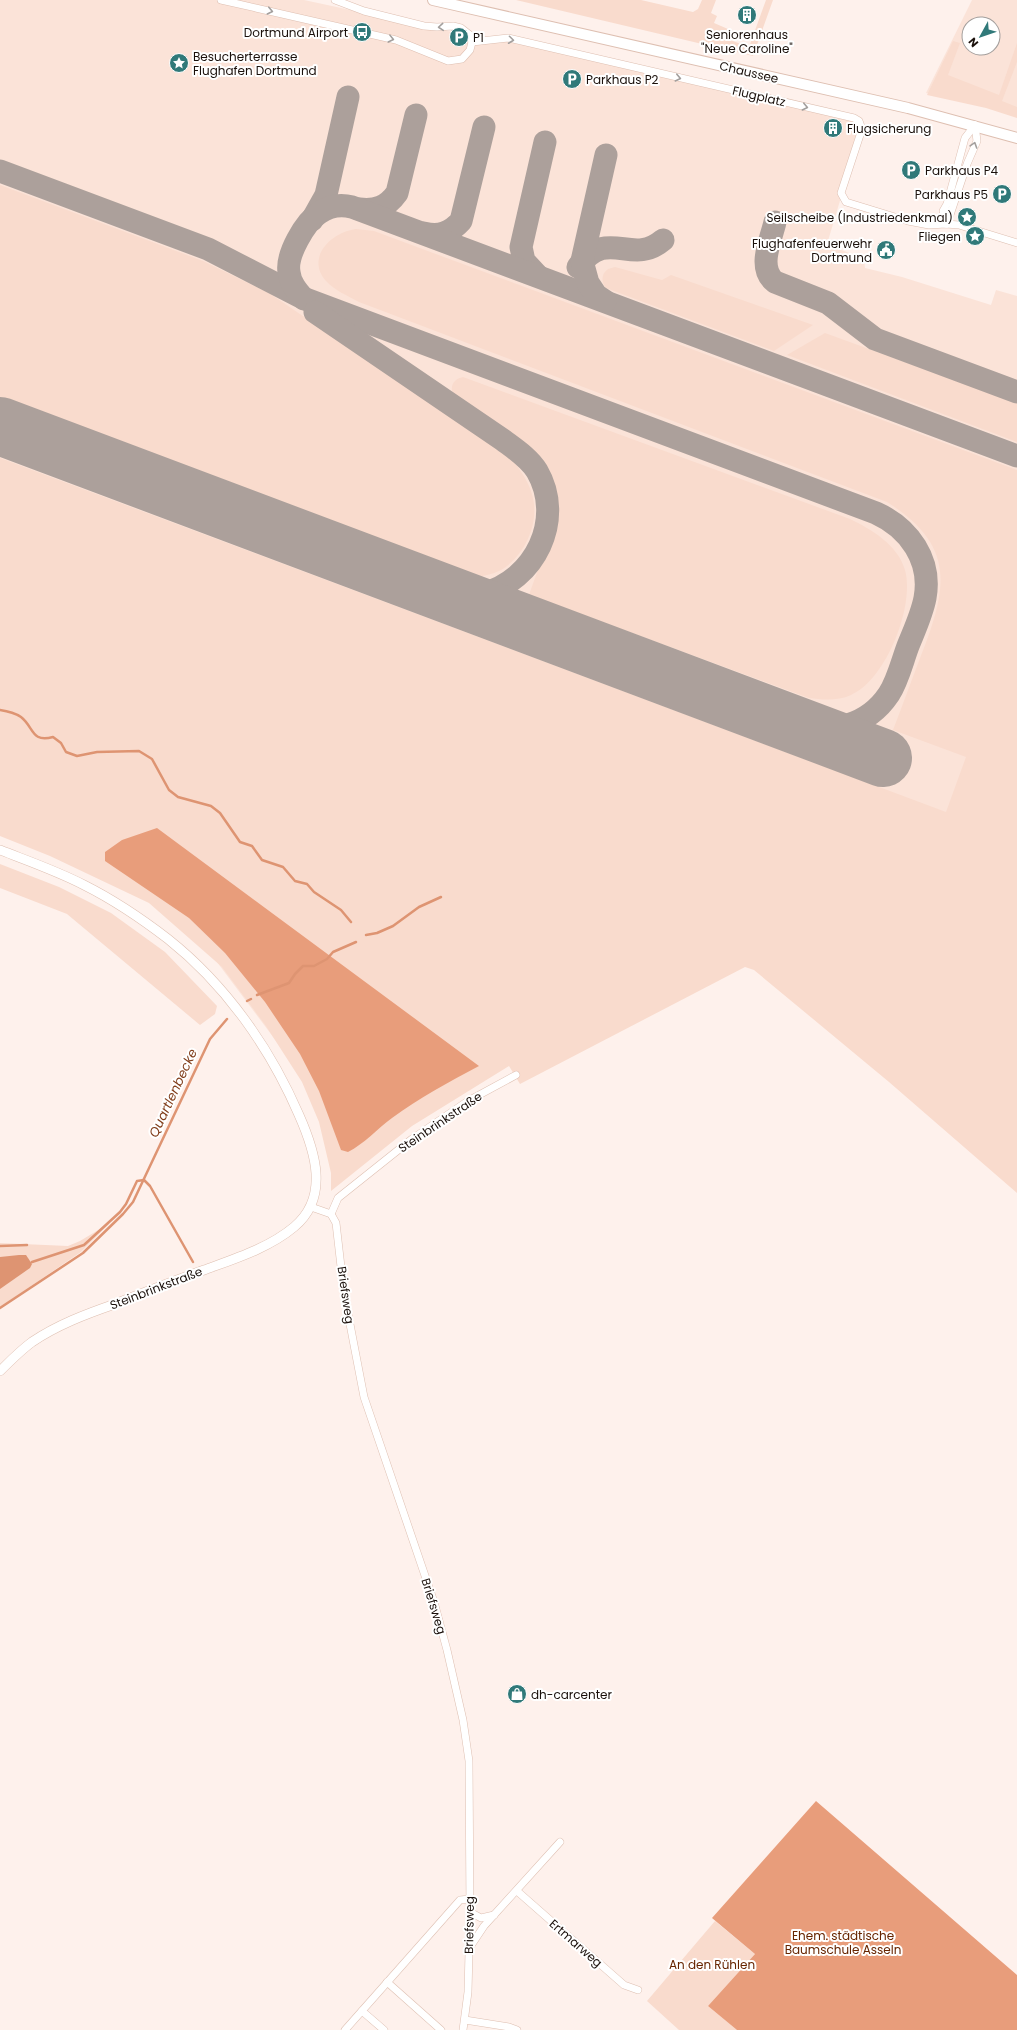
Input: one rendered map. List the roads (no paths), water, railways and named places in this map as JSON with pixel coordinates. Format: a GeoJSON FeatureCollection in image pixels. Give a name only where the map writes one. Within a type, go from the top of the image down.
{"type":"FeatureCollection","features":[{"type":"Feature","properties":{"kind":"main road","name":"Chaussee"},"geometry":{"type":"LineString","coordinates":[[433,0],[908,108],[975,125],[1017,138]]}},
{"type":"Feature","properties":{"kind":"street"},"geometry":{"type":"LineString","coordinates":[[221,0],[396,40],[448,61],[462,59],[470,50],[472,42],[468,32],[458,27],[424,26],[364,11],[335,0]]}},
{"type":"Feature","properties":{"kind":"street","name":"Flugplatz"},"geometry":{"type":"LineString","coordinates":[[472,42],[508,38],[854,118],[859,121],[862,129],[841,193],[846,202],[908,221],[929,225],[959,225],[1017,243]]}},
{"type":"Feature","properties":{"kind":"street"},"geometry":{"type":"LineString","coordinates":[[946,224],[943,211],[947,204],[965,138],[975,125]]}},
{"type":"Feature","properties":{"kind":"street"},"geometry":{"type":"LineString","coordinates":[[946,224],[977,141],[975,125]]}},
{"type":"Feature","properties":{"kind":"street"},"geometry":{"type":"LineString","coordinates":[[0,850],[84,885],[114,902],[169,940],[216,986],[266,1050],[289,1093],[306,1132],[317,1170],[317,1183],[311,1207],[331,1214]]}},
{"type":"Feature","properties":{"kind":"street","name":"Steinbrinkstraße"},"geometry":{"type":"LineString","coordinates":[[331,1214],[338,1198],[401,1147],[439,1119],[516,1075]]}},
{"type":"Feature","properties":{"kind":"street","name":"Steinbrinkstraße"},"geometry":{"type":"LineString","coordinates":[[0,1371],[34,1341],[73,1320],[224,1263],[268,1243],[294,1227],[311,1207]]}},
{"type":"Feature","properties":{"kind":"street","name":"Briefsweg"},"geometry":{"type":"LineString","coordinates":[[331,1214],[336,1223],[344,1293],[364,1397],[437,1614],[463,1720],[469,1761],[470,1899],[468,1992],[463,2030]]}},
{"type":"Feature","properties":{"kind":"street"},"geometry":{"type":"LineString","coordinates":[[469,1949],[475,1938],[494,1915],[560,1842]]}},
{"type":"Feature","properties":{"kind":"street","name":"Ertmarweg"},"geometry":{"type":"LineString","coordinates":[[517,1891],[624,1985],[638,1990]]}},
{"type":"Feature","properties":{"kind":"street"},"geometry":{"type":"LineString","coordinates":[[345,2030],[460,1900],[470,1899]]}},
{"type":"Feature","properties":{"kind":"street"},"geometry":{"type":"LineString","coordinates":[[470,1912],[481,1918],[494,1915]]}},
{"type":"Feature","properties":{"kind":"street"},"geometry":{"type":"LineString","coordinates":[[387,1982],[441,2030]]}},
{"type":"Feature","properties":{"kind":"street"},"geometry":{"type":"LineString","coordinates":[[362,2011],[384,2030]]}},
{"type":"Feature","properties":{"kind":"street"},"geometry":{"type":"LineString","coordinates":[[465,2020],[509,2027],[517,2030]]}},
{"type":"Feature","properties":{"kind":"waterway"},"geometry":{"type":"LineString","coordinates":[[0,710],[11,712],[21,717],[37,736],[41,738],[53,737],[61,743],[66,752],[77,756],[97,752],[139,751],[152,759],[169,790],[178,797],[211,806],[220,813],[240,842],[252,846],[262,860],[283,867],[295,881],[307,884],[314,892],[341,910],[351,922]]}},
{"type":"Feature","properties":{"kind":"waterway","name":"Quartlenbecke"},"geometry":{"type":"LineString","coordinates":[[366,935],[377,933],[393,926],[419,907],[441,897]]}},
{"type":"Feature","properties":{"kind":"waterway","name":"Quartlenbecke"},"geometry":{"type":"LineString","coordinates":[[257,995],[289,983],[303,966],[314,966],[327,959],[333,952],[356,942]]}},
{"type":"Feature","properties":{"kind":"waterway","name":"Quartlenbecke"},"geometry":{"type":"LineString","coordinates":[[247,1001],[251,999]]}},
{"type":"Feature","properties":{"kind":"waterway","name":"Quartlenbecke"},"geometry":{"type":"LineString","coordinates":[[0,1308],[83,1253],[123,1214],[133,1202],[210,1039],[227,1019]]}},
{"type":"Feature","properties":{"kind":"waterway","name":"Quartlenbecke"},"geometry":{"type":"LineString","coordinates":[[32,1262],[84,1245],[120,1212],[126,1204],[137,1181],[144,1180],[150,1186],[193,1262]]}},
{"type":"Feature","properties":{"kind":"waterway"},"geometry":{"type":"LineString","coordinates":[[0,1246],[27,1245]]}},
{"type":"Feature","properties":{"kind":"place","name":"Seniorenhaus \"Neue Caroline\""},"geometry":{"type":"Point","coordinates":[747,15]}},
{"type":"Feature","properties":{"kind":"place","name":"Dortmund Airport"},"geometry":{"type":"Point","coordinates":[362,32]}},
{"type":"Feature","properties":{"kind":"place","name":"P1"},"geometry":{"type":"Point","coordinates":[459,37]}},
{"type":"Feature","properties":{"kind":"place","name":"Besucherterrasse Flughafen Dortmund"},"geometry":{"type":"Point","coordinates":[179,63]}},
{"type":"Feature","properties":{"kind":"place","name":"Parkhaus P2"},"geometry":{"type":"Point","coordinates":[572,79]}},
{"type":"Feature","properties":{"kind":"place","name":"Flugsicherung"},"geometry":{"type":"Point","coordinates":[833,128]}},
{"type":"Feature","properties":{"kind":"place","name":"Parkhaus P4"},"geometry":{"type":"Point","coordinates":[911,170]}},
{"type":"Feature","properties":{"kind":"place","name":"Parkhaus P5"},"geometry":{"type":"Point","coordinates":[1002,194]}},
{"type":"Feature","properties":{"kind":"place","name":"Seilscheibe (Industriedenkmal)"},"geometry":{"type":"Point","coordinates":[967,217]}},
{"type":"Feature","properties":{"kind":"place","name":"Fliegen"},"geometry":{"type":"Point","coordinates":[975,236]}},
{"type":"Feature","properties":{"kind":"place","name":"Flughafenfeuerwehr Dortmund"},"geometry":{"type":"Point","coordinates":[886,250]}},
{"type":"Feature","properties":{"kind":"place","name":"dh-carcenter"},"geometry":{"type":"Point","coordinates":[517,1694]}},
{"type":"Feature","properties":{"kind":"park label","name":"Ehem. städtische Baumschule Asseln"},"geometry":{"type":"Point","coordinates":[843,1942]}},
{"type":"Feature","properties":{"kind":"park label","name":"An den Rühlen"},"geometry":{"type":"Point","coordinates":[712,1964]}}]}
